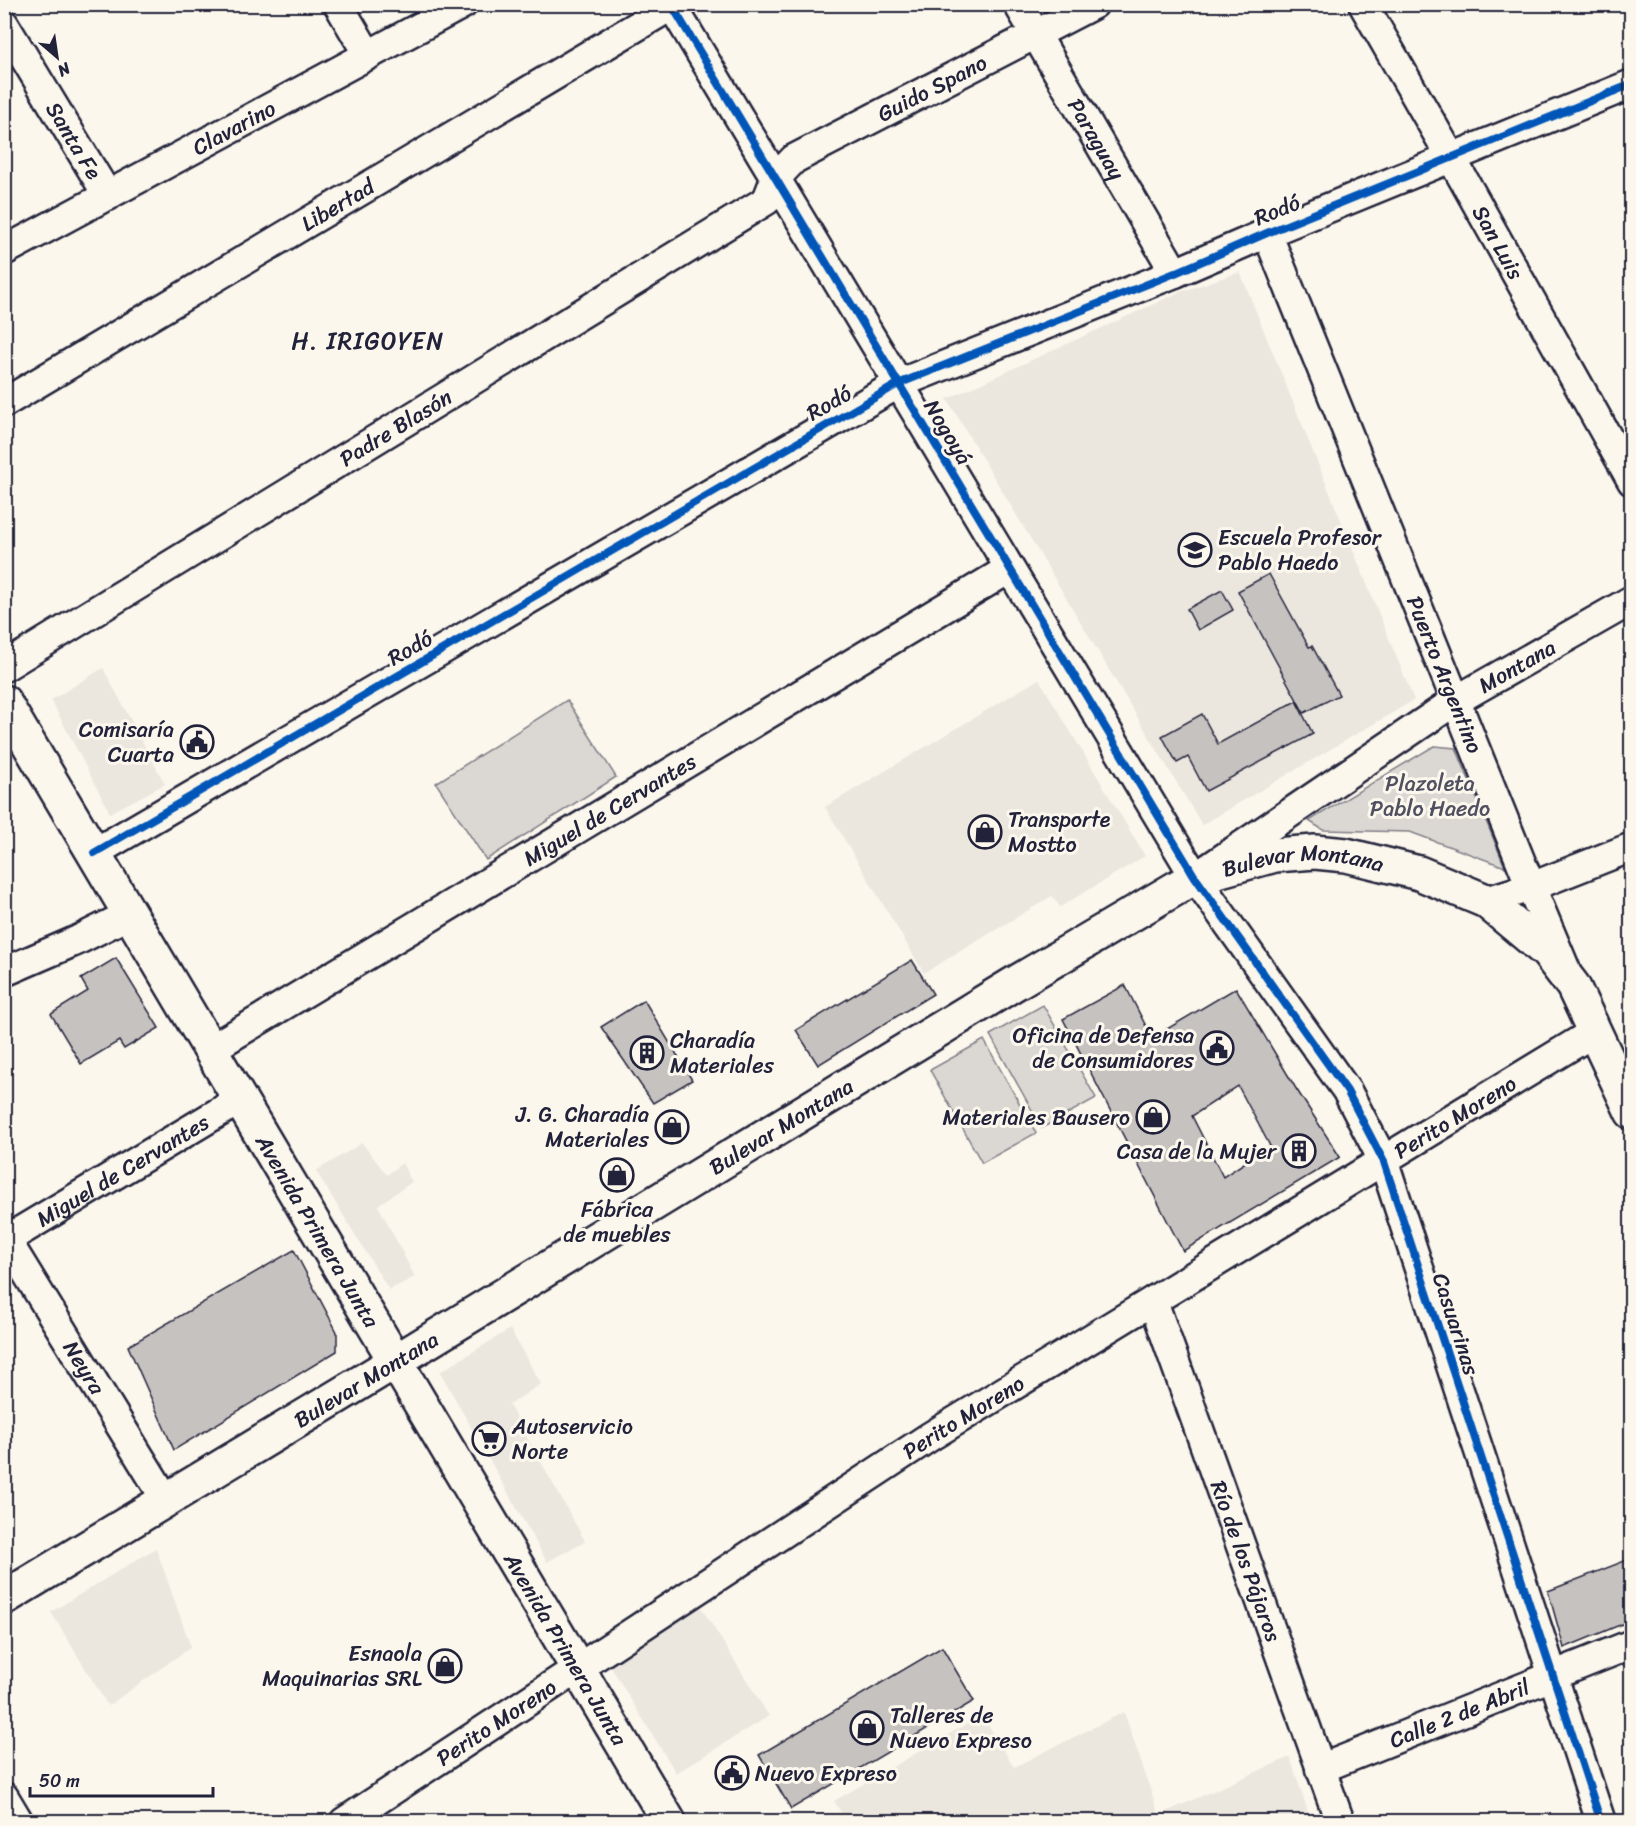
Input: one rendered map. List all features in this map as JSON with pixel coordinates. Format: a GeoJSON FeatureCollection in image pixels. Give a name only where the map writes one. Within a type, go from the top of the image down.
{"type":"FeatureCollection","features":[{"type":"Feature","properties":{"kind":"main road","name":"Avenida Primera Junta"},"geometry":{"type":"LineString","coordinates":[[4,702],[669,1821]]}},
{"type":"Feature","properties":{"kind":"main road","name":"Bulevar Montana"},"geometry":{"type":"LineString","coordinates":[[4,1598],[1012,985],[1194,877],[1275,855],[1315,852],[1346,855],[1419,873],[1486,901],[1547,952],[1573,986]]}},
{"type":"Feature","properties":{"kind":"main road","name":"Puerto Argentino"},"geometry":{"type":"LineString","coordinates":[[1573,986],[1632,1112]]}},
{"type":"Feature","properties":{"kind":"street"},"geometry":{"type":"LineString","coordinates":[[338,4],[368,55]]}},
{"type":"Feature","properties":{"kind":"street","name":"Clavarino"},"geometry":{"type":"LineString","coordinates":[[4,251],[463,4]]}},
{"type":"Feature","properties":{"kind":"street","name":"Paraguay"},"geometry":{"type":"LineString","coordinates":[[1018,4],[1175,273]]}},
{"type":"Feature","properties":{"kind":"street","name":"Guido Spano"},"geometry":{"type":"LineString","coordinates":[[775,179],[794,159],[1094,4]]}},
{"type":"Feature","properties":{"kind":"street","name":"San Luis"},"geometry":{"type":"LineString","coordinates":[[1363,4],[1632,481]]}},
{"type":"Feature","properties":{"kind":"street","name":"Nogoyá"},"geometry":{"type":"LineString","coordinates":[[671,5],[1194,877]]}},
{"type":"Feature","properties":{"kind":"street","name":"Libertad"},"geometry":{"type":"LineString","coordinates":[[4,403],[671,5]]}},
{"type":"Feature","properties":{"kind":"street","name":"Santa Fe"},"geometry":{"type":"LineString","coordinates":[[4,24],[108,196]]}},
{"type":"Feature","properties":{"kind":"street","name":"Rodó"},"geometry":{"type":"LineString","coordinates":[[94,853],[898,384],[1175,273],[1267,233],[1632,84]]}},
{"type":"Feature","properties":{"kind":"street","name":"Padre Blasón"},"geometry":{"type":"LineString","coordinates":[[4,667],[767,200],[775,179]]}},
{"type":"Feature","properties":{"kind":"street","name":"Puerto Argentino"},"geometry":{"type":"LineString","coordinates":[[1267,233],[1455,701],[1573,986]]}},
{"type":"Feature","properties":{"kind":"street","name":"Miguel de Cervantes"},"geometry":{"type":"LineString","coordinates":[[211,1049],[1009,569]]}},
{"type":"Feature","properties":{"kind":"street","name":"Montana"},"geometry":{"type":"LineString","coordinates":[[1194,877],[1455,701],[1632,600]]}},
{"type":"Feature","properties":{"kind":"street"},"geometry":{"type":"LineString","coordinates":[[1486,901],[1531,887],[1632,847]]}},
{"type":"Feature","properties":{"kind":"street","name":"Casuarinas"},"geometry":{"type":"LineString","coordinates":[[1194,877],[1347,1091],[1384,1162],[1601,1821]]}},
{"type":"Feature","properties":{"kind":"street"},"geometry":{"type":"LineString","coordinates":[[4,972],[78,940],[130,914]]}},
{"type":"Feature","properties":{"kind":"street","name":"Perito Moreno"},"geometry":{"type":"LineString","coordinates":[[344,1821],[931,1436],[1594,1032]]}},
{"type":"Feature","properties":{"kind":"street","name":"Miguel de Cervantes"},"geometry":{"type":"LineString","coordinates":[[5,1238],[241,1099]]}},
{"type":"Feature","properties":{"kind":"street","name":"Neyra"},"geometry":{"type":"LineString","coordinates":[[5,1238],[166,1500]]}},
{"type":"Feature","properties":{"kind":"street","name":"Río de los Pájaros"},"geometry":{"type":"LineString","coordinates":[[1153,1301],[1340,1821]]}},
{"type":"Feature","properties":{"kind":"street","name":"Calle 2 de Abril"},"geometry":{"type":"LineString","coordinates":[[1320,1769],[1632,1644]]}},
{"type":"Feature","properties":{"kind":"street"},"geometry":{"type":"LineString","coordinates":[[4,1797],[19,1821]]}},
{"type":"Feature","properties":{"kind":"shaded area","name":"Escuela Profesor Pablo Haedo"},"geometry":{"type":"Polygon","coordinates":[[[1240,272],[1414,700],[1202,825],[947,399],[1180,292],[1240,272]]]}},
{"type":"Feature","properties":{"kind":"shaded area"},"geometry":{"type":"Polygon","coordinates":[[[103,668],[165,784],[110,813],[51,700],[103,668]]]}},
{"type":"Feature","properties":{"kind":"shaded area","name":"Transporte Mostto"},"geometry":{"type":"Polygon","coordinates":[[[1039,679],[1145,856],[1060,907],[1052,896],[924,973],[825,807],[1039,679]]]}},
{"type":"Feature","properties":{"kind":"shaded area"},"geometry":{"type":"Polygon","coordinates":[[[362,1143],[387,1175],[402,1163],[412,1182],[378,1205],[415,1277],[389,1290],[316,1171],[362,1143]]]}},
{"type":"Feature","properties":{"kind":"shaded area"},"geometry":{"type":"Polygon","coordinates":[[[510,1329],[541,1384],[509,1405],[585,1541],[547,1562],[440,1372],[510,1329]]]}},
{"type":"Feature","properties":{"kind":"shaded area"},"geometry":{"type":"Polygon","coordinates":[[[156,1548],[191,1647],[108,1706],[51,1612],[156,1548]]]}},
{"type":"Feature","properties":{"kind":"shaded area"},"geometry":{"type":"Polygon","coordinates":[[[701,1607],[769,1716],[676,1773],[609,1664],[701,1607]]]}},
{"type":"Feature","properties":{"kind":"shaded area"},"geometry":{"type":"Polygon","coordinates":[[[1124,1712],[1159,1815],[1290,1757],[1311,1821],[847,1822],[834,1801],[982,1715],[1014,1767],[1124,1712]]]}},
{"type":"Feature","properties":{"kind":"green space"},"geometry":{"type":"Polygon","coordinates":[[[567,700],[616,777],[486,860],[436,783],[567,700]]]}},
{"type":"Feature","properties":{"kind":"green space","name":"Plazoleta Pablo Haedo"},"geometry":{"type":"Polygon","coordinates":[[[1434,746],[1456,748],[1505,867],[1410,832],[1323,830],[1309,821],[1434,746]]]}},
{"type":"Feature","properties":{"kind":"green space"},"geometry":{"type":"Polygon","coordinates":[[[1043,1005],[1096,1098],[1042,1128],[990,1035],[1043,1005]]]}},
{"type":"Feature","properties":{"kind":"green space"},"geometry":{"type":"Polygon","coordinates":[[[984,1040],[1036,1133],[982,1163],[930,1070],[984,1040]]]}},
{"type":"Feature","properties":{"kind":"building"},"geometry":{"type":"Polygon","coordinates":[[[1269,574],[1309,647],[1312,646],[1339,695],[1304,713],[1238,591],[1269,574]]]}},
{"type":"Feature","properties":{"kind":"building"},"geometry":{"type":"Polygon","coordinates":[[[1222,590],[1233,610],[1198,630],[1187,609],[1222,590]]]}},
{"type":"Feature","properties":{"kind":"building"},"geometry":{"type":"Polygon","coordinates":[[[1296,701],[1313,734],[1206,791],[1188,757],[1177,763],[1162,736],[1202,714],[1218,744],[1296,701]]]}},
{"type":"Feature","properties":{"kind":"building"},"geometry":{"type":"Polygon","coordinates":[[[116,958],[159,1028],[124,1049],[119,1041],[81,1064],[51,1014],[88,991],[81,979],[116,958]]]}},
{"type":"Feature","properties":{"kind":"building"},"geometry":{"type":"Polygon","coordinates":[[[912,960],[933,994],[818,1065],[796,1030],[912,960]]]}},
{"type":"Feature","properties":{"kind":"building"},"geometry":{"type":"Polygon","coordinates":[[[1125,985],[1152,1038],[1236,988],[1340,1157],[1183,1251],[1063,1019],[1125,985]],[[1238,1086],[1192,1116],[1223,1177],[1270,1146],[1238,1086]]]}},
{"type":"Feature","properties":{"kind":"building","name":"Charadía Materiales"},"geometry":{"type":"Polygon","coordinates":[[[644,1000],[692,1080],[653,1103],[601,1027],[644,1000]]]}},
{"type":"Feature","properties":{"kind":"building"},"geometry":{"type":"Polygon","coordinates":[[[294,1250],[337,1332],[337,1351],[174,1450],[128,1346],[294,1250]]]}},
{"type":"Feature","properties":{"kind":"building"},"geometry":{"type":"Polygon","coordinates":[[[1632,1558],[1632,1620],[1564,1648],[1548,1591],[1632,1558]]]}},
{"type":"Feature","properties":{"kind":"building","name":"Talleres de Nuevo Expreso"},"geometry":{"type":"Polygon","coordinates":[[[942,1647],[974,1701],[791,1809],[759,1755],[942,1647]]]}},
{"type":"Feature","properties":{"kind":"cycle path"},"geometry":{"type":"LineString","coordinates":[[671,4],[1195,877],[1347,1091],[1384,1162],[1601,1822]]}},
{"type":"Feature","properties":{"kind":"cycle path"},"geometry":{"type":"LineString","coordinates":[[94,853],[898,384],[1175,273],[1267,233],[1632,84]]}},
{"type":"Feature","properties":{"kind":"place","name":"Escuela Profesor Pablo Haedo"},"geometry":{"type":"Point","coordinates":[1195,550]}},
{"type":"Feature","properties":{"kind":"place","name":"Comisaría Cuarta"},"geometry":{"type":"Point","coordinates":[197,742]}},
{"type":"Feature","properties":{"kind":"place","name":"Transporte Mostto"},"geometry":{"type":"Point","coordinates":[985,832]}},
{"type":"Feature","properties":{"kind":"place","name":"Oficina de Defensa de Consumidores"},"geometry":{"type":"Point","coordinates":[1217,1048]}},
{"type":"Feature","properties":{"kind":"place","name":"Charadía Materiales"},"geometry":{"type":"Point","coordinates":[647,1053]}},
{"type":"Feature","properties":{"kind":"place","name":"Materiales Bausero"},"geometry":{"type":"Point","coordinates":[1153,1117]}},
{"type":"Feature","properties":{"kind":"place","name":"J. G. Charadía Materiales"},"geometry":{"type":"Point","coordinates":[672,1127]}},
{"type":"Feature","properties":{"kind":"place","name":"Casa de la Mujer"},"geometry":{"type":"Point","coordinates":[1299,1151]}},
{"type":"Feature","properties":{"kind":"place","name":"Fábrica de muebles"},"geometry":{"type":"Point","coordinates":[617,1175]}},
{"type":"Feature","properties":{"kind":"place","name":"Autoservicio Norte"},"geometry":{"type":"Point","coordinates":[489,1439]}},
{"type":"Feature","properties":{"kind":"place","name":"Esnaola Maquinarias SRL"},"geometry":{"type":"Point","coordinates":[445,1666]}},
{"type":"Feature","properties":{"kind":"place","name":"Talleres de Nuevo Expreso"},"geometry":{"type":"Point","coordinates":[867,1728]}},
{"type":"Feature","properties":{"kind":"place","name":"Nuevo Expreso"},"geometry":{"type":"Point","coordinates":[732,1773]}},
{"type":"Feature","properties":{"kind":"district","name":"H. IRIGOYEN"},"geometry":{"type":"Point","coordinates":[368,341]}}]}
